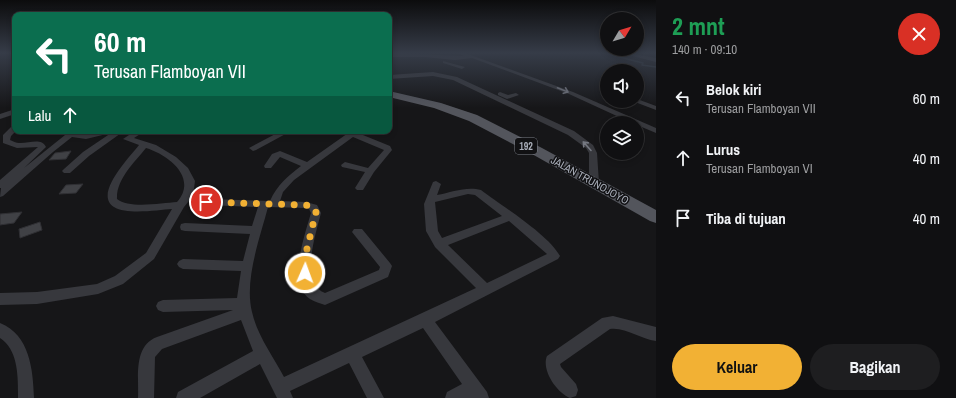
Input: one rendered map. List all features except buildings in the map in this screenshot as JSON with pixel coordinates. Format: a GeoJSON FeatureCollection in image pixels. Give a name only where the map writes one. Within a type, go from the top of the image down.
{"type":"FeatureCollection","features":[{"type":"Feature","properties":{"kind":"main road","name":"JALAN TRUNOJOYO"},"geometry":{"type":"LineString","coordinates":[[392,95],[437,105],[473,118],[656,217]]}},
{"type":"Feature","properties":{"kind":"street"},"geometry":{"type":"LineString","coordinates":[[448,72],[486,85],[502,96],[516,95]]}},
{"type":"Feature","properties":{"kind":"street"},"geometry":{"type":"LineString","coordinates":[[518,72],[571,93],[656,131]]}},
{"type":"Feature","properties":{"kind":"street"},"geometry":{"type":"LineString","coordinates":[[392,77],[434,74],[455,78],[571,133],[586,144],[593,153],[594,183]]}},
{"type":"Feature","properties":{"kind":"street"},"geometry":{"type":"LineString","coordinates":[[644,104],[656,108]]}},
{"type":"Feature","properties":{"kind":"street"},"geometry":{"type":"LineString","coordinates":[[0,118],[12,112]]}},
{"type":"Feature","properties":{"kind":"street"},"geometry":{"type":"LineString","coordinates":[[0,185],[42,148],[39,144],[17,146],[6,141],[8,135],[12,131]]}},
{"type":"Feature","properties":{"kind":"street"},"geometry":{"type":"LineString","coordinates":[[0,194],[50,150],[72,134]]}},
{"type":"Feature","properties":{"kind":"street"},"geometry":{"type":"LineString","coordinates":[[74,134],[78,138],[96,134]]}},
{"type":"Feature","properties":{"kind":"street"},"geometry":{"type":"LineString","coordinates":[[67,171],[90,149],[115,134]]}},
{"type":"Feature","properties":{"kind":"street"},"geometry":{"type":"LineString","coordinates":[[0,298],[37,298],[98,289],[119,280],[150,256],[180,205],[188,196],[190,181],[185,170],[173,159],[145,144],[127,139],[136,134]]}},
{"type":"Feature","properties":{"kind":"street"},"geometry":{"type":"LineString","coordinates":[[253,148],[281,134]]}},
{"type":"Feature","properties":{"kind":"street"},"geometry":{"type":"LineString","coordinates":[[351,134],[284,184],[269,204],[256,230],[247,266],[244,308],[263,354],[283,393],[352,353],[425,320],[554,256],[553,252],[478,192],[472,191],[430,200]]}},
{"type":"Feature","properties":{"kind":"street"},"geometry":{"type":"LineString","coordinates":[[358,134],[388,148],[388,150],[370,171],[360,188]]}},
{"type":"Feature","properties":{"kind":"street"},"geometry":{"type":"LineString","coordinates":[[145,144],[119,177],[112,190],[114,201],[118,204],[128,206],[180,205]]}},
{"type":"Feature","properties":{"kind":"street"},"geometry":{"type":"LineString","coordinates":[[268,166],[275,156],[280,154],[308,166]]}},
{"type":"Feature","properties":{"kind":"street"},"geometry":{"type":"LineString","coordinates":[[345,165],[370,171]]}},
{"type":"Feature","properties":{"kind":"street"},"geometry":{"type":"LineString","coordinates":[[436,184],[430,200],[429,215],[432,231],[439,244],[485,289]]}},
{"type":"Feature","properties":{"kind":"street"},"geometry":{"type":"LineString","coordinates":[[206,202],[306,205],[315,210],[316,212],[305,257],[305,273],[307,285],[311,293],[318,298],[325,299],[384,273],[386,266],[358,232]]}},
{"type":"Feature","properties":{"kind":"street"},"geometry":{"type":"LineString","coordinates":[[439,244],[509,216]]}},
{"type":"Feature","properties":{"kind":"street"},"geometry":{"type":"LineString","coordinates":[[185,227],[256,230]]}},
{"type":"Feature","properties":{"kind":"street"},"geometry":{"type":"LineString","coordinates":[[183,264],[247,266]]}},
{"type":"Feature","properties":{"kind":"street"},"geometry":{"type":"LineString","coordinates":[[163,306],[244,308]]}},
{"type":"Feature","properties":{"kind":"street"},"geometry":{"type":"LineString","coordinates":[[146,398],[147,356],[150,349],[158,344],[244,308]]}},
{"type":"Feature","properties":{"kind":"street"},"geometry":{"type":"LineString","coordinates":[[425,320],[477,392],[453,398]]}},
{"type":"Feature","properties":{"kind":"street"},"geometry":{"type":"LineString","coordinates":[[570,390],[554,371],[552,361],[606,322],[614,321],[646,333],[656,334]]}},
{"type":"Feature","properties":{"kind":"street"},"geometry":{"type":"LineString","coordinates":[[0,330],[16,344],[22,360],[26,382],[26,398]]}},
{"type":"Feature","properties":{"kind":"street"},"geometry":{"type":"LineString","coordinates":[[352,353],[376,398]]}},
{"type":"Feature","properties":{"kind":"street"},"geometry":{"type":"LineString","coordinates":[[184,398],[263,354]]}},
{"type":"Feature","properties":{"kind":"route"},"geometry":{"type":"LineString","coordinates":[[206,202],[306,205],[313,207],[316,212],[305,257],[305,273]]}}]}
